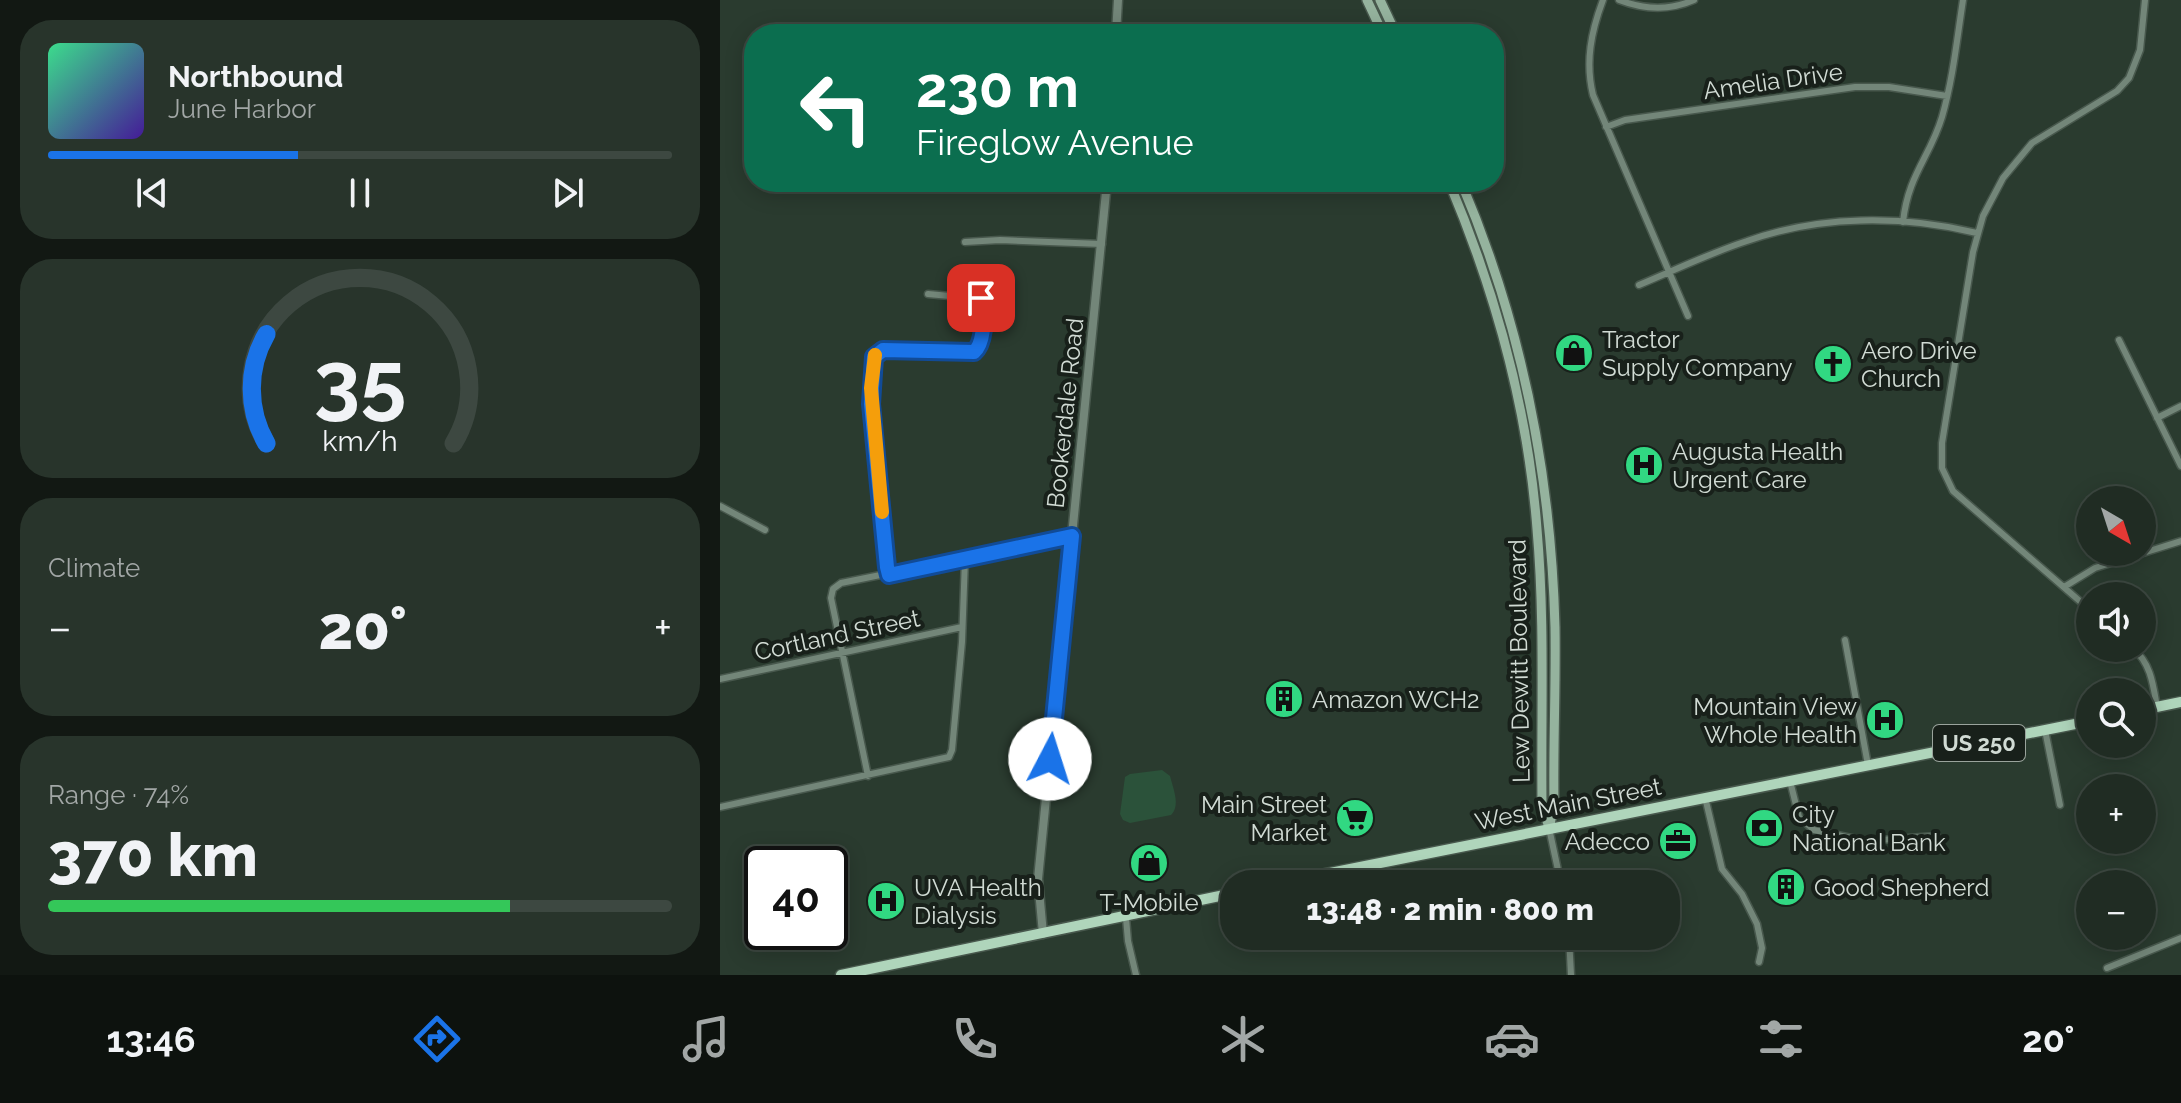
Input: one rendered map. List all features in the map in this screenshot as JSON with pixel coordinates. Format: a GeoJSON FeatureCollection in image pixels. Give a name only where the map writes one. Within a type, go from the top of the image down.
{"type":"FeatureCollection","features":[{"type":"Feature","properties":{"kind":"main road"},"geometry":{"type":"LineString","coordinates":[[1367,0],[1378,24]]}},
{"type":"Feature","properties":{"kind":"main road"},"geometry":{"type":"LineString","coordinates":[[1380,0],[1391,24]]}},
{"type":"Feature","properties":{"kind":"main road","name":"Lew Dewitt Boulevard"},"geometry":{"type":"LineString","coordinates":[[1453,192],[1493,302],[1518,399],[1528,453],[1537,527],[1543,627],[1542,803],[1549,828]]}},
{"type":"Feature","properties":{"kind":"main road","name":"Lew Dewitt Boulevard"},"geometry":{"type":"LineString","coordinates":[[1465,192],[1504,298],[1530,397],[1549,526],[1555,628],[1554,803],[1549,828]]}},
{"type":"Feature","properties":{"kind":"main road"},"geometry":{"type":"LineString","coordinates":[[2157,707],[2181,702]]}},
{"type":"Feature","properties":{"kind":"main road","name":"US 250"},"geometry":{"type":"LineString","coordinates":[[1868,765],[2076,724]]}},
{"type":"Feature","properties":{"kind":"main road","name":"West Main Street"},"geometry":{"type":"LineString","coordinates":[[1344,870],[1868,765]]}},
{"type":"Feature","properties":{"kind":"main road"},"geometry":{"type":"LineString","coordinates":[[841,975],[1220,896]]}},
{"type":"Feature","properties":{"kind":"street"},"geometry":{"type":"LineString","coordinates":[[1117,24],[1118,0]]}},
{"type":"Feature","properties":{"kind":"street"},"geometry":{"type":"LineString","coordinates":[[1603,0],[1590,42],[1589,69],[1593,95],[1688,316]]}},
{"type":"Feature","properties":{"kind":"street"},"geometry":{"type":"LineString","coordinates":[[1619,0],[1653,8],[1669,8],[1694,0]]}},
{"type":"Feature","properties":{"kind":"street"},"geometry":{"type":"LineString","coordinates":[[1903,222],[1908,191],[1938,127],[1947,96],[1963,0]]}},
{"type":"Feature","properties":{"kind":"street"},"geometry":{"type":"LineString","coordinates":[[2076,598],[1960,498],[1942,468],[1942,443],[1977,233],[1992,195],[2022,153],[2051,129],[2117,91],[2129,78],[2140,50],[2145,0]]}},
{"type":"Feature","properties":{"kind":"street","name":"Amelia Drive"},"geometry":{"type":"LineString","coordinates":[[1606,127],[1625,120],[1855,87],[1889,87],[1947,96]]}},
{"type":"Feature","properties":{"kind":"street","name":"Bookerdale Road"},"geometry":{"type":"LineString","coordinates":[[1043,934],[1038,886],[1106,192]]}},
{"type":"Feature","properties":{"kind":"street"},"geometry":{"type":"LineString","coordinates":[[1461,212],[1472,208]]}},
{"type":"Feature","properties":{"kind":"street"},"geometry":{"type":"LineString","coordinates":[[1639,285],[1749,240],[1784,230],[1840,221],[1903,222],[1977,233]]}},
{"type":"Feature","properties":{"kind":"street"},"geometry":{"type":"LineString","coordinates":[[965,242],[1000,240],[1102,244]]}},
{"type":"Feature","properties":{"kind":"street"},"geometry":{"type":"LineString","coordinates":[[889,575],[871,404],[874,357],[883,350],[974,352],[980,346],[983,299],[928,294]]}},
{"type":"Feature","properties":{"kind":"street"},"geometry":{"type":"LineString","coordinates":[[2119,340],[2181,466]]}},
{"type":"Feature","properties":{"kind":"street"},"geometry":{"type":"LineString","coordinates":[[2157,418],[2181,406]]}},
{"type":"Feature","properties":{"kind":"street"},"geometry":{"type":"LineString","coordinates":[[720,506],[765,530]]}},
{"type":"Feature","properties":{"kind":"street"},"geometry":{"type":"LineString","coordinates":[[868,776],[831,598],[833,589],[841,583],[1072,536]]}},
{"type":"Feature","properties":{"kind":"street"},"geometry":{"type":"LineString","coordinates":[[2064,587],[2095,568],[2181,541]]}},
{"type":"Feature","properties":{"kind":"street"},"geometry":{"type":"LineString","coordinates":[[720,807],[945,760],[951,753],[965,559]]}},
{"type":"Feature","properties":{"kind":"street","name":"Cortland Street"},"geometry":{"type":"LineString","coordinates":[[720,679],[962,627]]}},
{"type":"Feature","properties":{"kind":"street"},"geometry":{"type":"LineString","coordinates":[[1845,640],[1868,765]]}},
{"type":"Feature","properties":{"kind":"street"},"geometry":{"type":"LineString","coordinates":[[2143,662],[2150,671],[2157,707]]}},
{"type":"Feature","properties":{"kind":"street"},"geometry":{"type":"LineString","coordinates":[[2045,730],[2060,805]]}},
{"type":"Feature","properties":{"kind":"street"},"geometry":{"type":"LineString","coordinates":[[1790,781],[1799,817],[1814,830],[1865,841],[1937,836]]}},
{"type":"Feature","properties":{"kind":"street"},"geometry":{"type":"LineString","coordinates":[[1705,797],[1722,869],[1742,894],[1757,924],[1762,948],[1759,962]]}},
{"type":"Feature","properties":{"kind":"street"},"geometry":{"type":"LineString","coordinates":[[1549,828],[1558,870]]}},
{"type":"Feature","properties":{"kind":"street"},"geometry":{"type":"LineString","coordinates":[[1126,918],[1136,975]]}},
{"type":"Feature","properties":{"kind":"street"},"geometry":{"type":"LineString","coordinates":[[2107,968],[2181,938]]}},
{"type":"Feature","properties":{"kind":"street"},"geometry":{"type":"LineString","coordinates":[[1570,950],[1571,975]]}},
{"type":"Feature","properties":{"kind":"green space"},"geometry":{"type":"Polygon","coordinates":[[[1162,770],[1170,776],[1175,797],[1171,815],[1130,823],[1123,820],[1120,814],[1125,777],[1162,770]]]}},
{"type":"Feature","properties":{"kind":"slow traffic"},"geometry":{"type":"LineString","coordinates":[[875,355],[871,372],[871,404],[882,512]]}},
{"type":"Feature","properties":{"kind":"place","name":"Tractor Supply Company"},"geometry":{"type":"Point","coordinates":[1574,353]}},
{"type":"Feature","properties":{"kind":"place","name":"Aero Drive Church"},"geometry":{"type":"Point","coordinates":[1833,364]}},
{"type":"Feature","properties":{"kind":"place","name":"Augusta Health Urgent Care"},"geometry":{"type":"Point","coordinates":[1644,465]}},
{"type":"Feature","properties":{"kind":"place","name":"Amazon WCH2"},"geometry":{"type":"Point","coordinates":[1284,699]}},
{"type":"Feature","properties":{"kind":"place","name":"Mountain View Whole Health"},"geometry":{"type":"Point","coordinates":[1885,720]}},
{"type":"Feature","properties":{"kind":"place","name":"Main Street Market"},"geometry":{"type":"Point","coordinates":[1355,818]}},
{"type":"Feature","properties":{"kind":"place","name":"City National Bank"},"geometry":{"type":"Point","coordinates":[1764,828]}},
{"type":"Feature","properties":{"kind":"place","name":"Adecco"},"geometry":{"type":"Point","coordinates":[1678,841]}},
{"type":"Feature","properties":{"kind":"place","name":"T-Mobile"},"geometry":{"type":"Point","coordinates":[1149,863]}},
{"type":"Feature","properties":{"kind":"place","name":"Good Shepherd"},"geometry":{"type":"Point","coordinates":[1786,887]}},
{"type":"Feature","properties":{"kind":"place","name":"UVA Health Dialysis"},"geometry":{"type":"Point","coordinates":[886,901]}},
{"type":"Feature","properties":{"kind":"route"},"geometry":{"type":"LineString","coordinates":[[981,298],[984,309],[978,350],[963,353],[883,350],[874,357],[871,404],[887,567],[889,575],[1072,536],[1050,759]]}}]}
